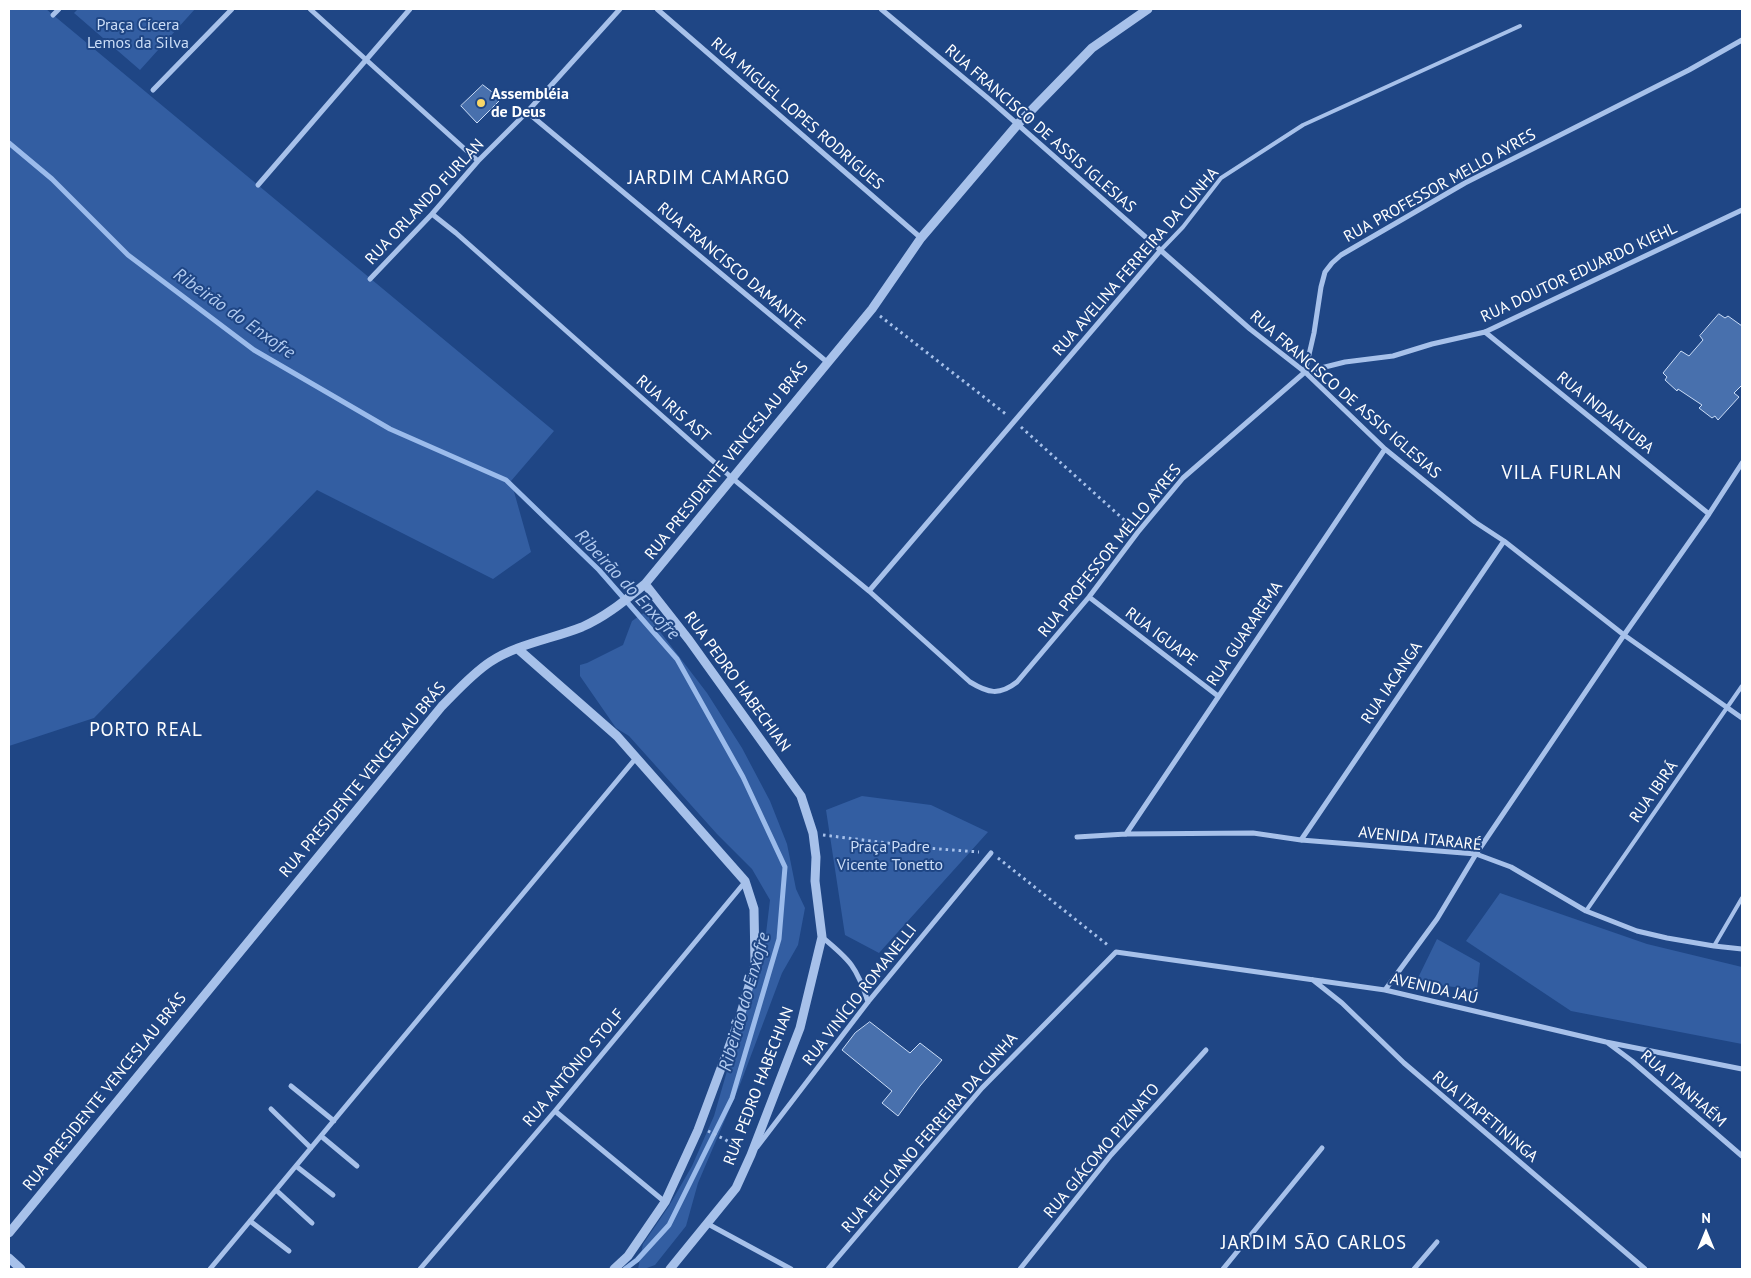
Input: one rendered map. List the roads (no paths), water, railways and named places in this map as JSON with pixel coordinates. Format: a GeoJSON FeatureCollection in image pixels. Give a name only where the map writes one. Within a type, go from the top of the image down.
{"type":"FeatureCollection","features":[{"type":"Feature","properties":{"kind":"street"},"geometry":{"type":"LineString","coordinates":[[53,15],[59,9]]}},
{"type":"Feature","properties":{"kind":"street"},"geometry":{"type":"LineString","coordinates":[[154,90],[232,9]]}},
{"type":"Feature","properties":{"kind":"street"},"geometry":{"type":"LineString","coordinates":[[310,9],[478,161]]}},
{"type":"Feature","properties":{"kind":"street"},"geometry":{"type":"LineString","coordinates":[[258,185],[410,9]]}},
{"type":"Feature","properties":{"kind":"street","name":"RUA ORLANDO FURLAN"},"geometry":{"type":"LineString","coordinates":[[370,280],[620,9]]}},
{"type":"Feature","properties":{"kind":"street","name":"RUA MIGUEL LOPES RODRIGUES"},"geometry":{"type":"LineString","coordinates":[[657,9],[921,238]]}},
{"type":"Feature","properties":{"kind":"street","name":"RUA FRANCISCO DE ASSIS IGLESIAS"},"geometry":{"type":"LineString","coordinates":[[881,9],[1018,124],[1250,329],[1305,372],[1385,449],[1475,522],[1504,541],[1624,635],[1742,718]]}},
{"type":"Feature","properties":{"kind":"street","name":"RUA PRESIDENTE VENCESLAU BRÁS"},"geometry":{"type":"LineString","coordinates":[[9,1234],[442,706],[471,677],[491,661],[518,649],[583,626],[612,612],[645,584],[872,309],[921,238],[1018,124],[1092,48],[1145,9]]}},
{"type":"Feature","properties":{"kind":"street","name":"RUA PROFESSOR MELLO AYRES"},"geometry":{"type":"LineString","coordinates":[[995,692],[1008,688],[1017,682],[1089,597],[1138,532],[1183,478],[1305,372],[1325,272],[1341,255],[1465,183],[1689,70],[1742,40]]}},
{"type":"Feature","properties":{"kind":"street","name":"RUA FRANCISCO DAMANTE"},"geometry":{"type":"LineString","coordinates":[[527,112],[827,362]]}},
{"type":"Feature","properties":{"kind":"street","name":"RUA DOUTOR EDUARDO KIEHL"},"geometry":{"type":"LineString","coordinates":[[1305,372],[1345,362],[1393,356],[1432,344],[1485,332],[1742,210]]}},
{"type":"Feature","properties":{"kind":"street","name":"RUA IRIS AST"},"geometry":{"type":"LineString","coordinates":[[432,214],[732,478],[869,591],[970,682],[983,690],[995,692]]}},
{"type":"Feature","properties":{"kind":"street","name":"RUA AVELINA FERREIRA DA CUNHA"},"geometry":{"type":"LineString","coordinates":[[869,591],[1160,251]]}},
{"type":"Feature","properties":{"kind":"street","name":"RUA INDAIATUBA"},"geometry":{"type":"LineString","coordinates":[[1485,332],[1709,514]]}},
{"type":"Feature","properties":{"kind":"street","name":"RUA GUARAREMA"},"geometry":{"type":"LineString","coordinates":[[1126,834],[1385,449]]}},
{"type":"Feature","properties":{"kind":"street"},"geometry":{"type":"LineString","coordinates":[[1385,990],[1436,919],[1476,854],[1742,463]]}},
{"type":"Feature","properties":{"kind":"street","name":"RUA IACANGA"},"geometry":{"type":"LineString","coordinates":[[1301,840],[1504,541]]}},
{"type":"Feature","properties":{"kind":"street","name":"RUA PEDRO HABECHIAN"},"geometry":{"type":"LineString","coordinates":[[645,584],[711,670],[801,796],[813,834],[822,937],[800,1028],[751,1155],[736,1188],[670,1269]]}},
{"type":"Feature","properties":{"kind":"street","name":"RUA IGUAPE"},"geometry":{"type":"LineString","coordinates":[[1089,597],[1218,696]]}},
{"type":"Feature","properties":{"kind":"street"},"geometry":{"type":"LineString","coordinates":[[518,649],[617,736],[745,881],[754,909],[755,965],[739,1020],[701,1121],[665,1202],[628,1256],[614,1269]]}},
{"type":"Feature","properties":{"kind":"street"},"geometry":{"type":"LineString","coordinates":[[210,1269],[636,758]]}},
{"type":"Feature","properties":{"kind":"street","name":"AVENIDA ITARARÉ"},"geometry":{"type":"LineString","coordinates":[[1077,837],[1126,834],[1253,833],[1301,840],[1476,854],[1511,867],[1586,912],[1637,931],[1714,946],[1742,949]]}},
{"type":"Feature","properties":{"kind":"street","name":"RUA VINÍCIO ROMANELLI"},"geometry":{"type":"LineString","coordinates":[[751,1155],[868,1002],[991,853]]}},
{"type":"Feature","properties":{"kind":"street","name":"RUA ANTÔNIO STOLF"},"geometry":{"type":"LineString","coordinates":[[420,1269],[555,1111],[745,881]]}},
{"type":"Feature","properties":{"kind":"street"},"geometry":{"type":"LineString","coordinates":[[822,937],[846,957],[854,967],[861,979],[868,1002]]}},
{"type":"Feature","properties":{"kind":"street","name":"AVENIDA JAÚ"},"geometry":{"type":"LineString","coordinates":[[1116,952],[1385,990],[1606,1042],[1742,1069]]}},
{"type":"Feature","properties":{"kind":"street","name":"RUA FELICIANO FERREIRA DA CUNHA"},"geometry":{"type":"LineString","coordinates":[[828,1269],[982,1088],[1116,952]]}},
{"type":"Feature","properties":{"kind":"street","name":"RUA ITAPETININGA"},"geometry":{"type":"LineString","coordinates":[[1312,980],[1342,1003],[1404,1063],[1645,1269]]}},
{"type":"Feature","properties":{"kind":"street","name":"RUA ITANHAÉM"},"geometry":{"type":"LineString","coordinates":[[1606,1042],[1742,1156]]}},
{"type":"Feature","properties":{"kind":"street","name":"RUA GIÁCOMO PIZINATO"},"geometry":{"type":"LineString","coordinates":[[1020,1269],[1111,1155],[1206,1050]]}},
{"type":"Feature","properties":{"kind":"street"},"geometry":{"type":"LineString","coordinates":[[291,1086],[334,1121]]}},
{"type":"Feature","properties":{"kind":"street"},"geometry":{"type":"LineString","coordinates":[[271,1109],[311,1148]]}},
{"type":"Feature","properties":{"kind":"street"},"geometry":{"type":"LineString","coordinates":[[555,1111],[665,1202]]}},
{"type":"Feature","properties":{"kind":"street"},"geometry":{"type":"LineString","coordinates":[[321,1136],[357,1166]]}},
{"type":"Feature","properties":{"kind":"street"},"geometry":{"type":"LineString","coordinates":[[1222,1269],[1322,1148]]}},
{"type":"Feature","properties":{"kind":"street"},"geometry":{"type":"LineString","coordinates":[[296,1166],[333,1195]]}},
{"type":"Feature","properties":{"kind":"street"},"geometry":{"type":"LineString","coordinates":[[276,1190],[312,1223]]}},
{"type":"Feature","properties":{"kind":"street"},"geometry":{"type":"LineString","coordinates":[[250,1222],[289,1251]]}},
{"type":"Feature","properties":{"kind":"street"},"geometry":{"type":"LineString","coordinates":[[708,1224],[792,1269]]}},
{"type":"Feature","properties":{"kind":"street"},"geometry":{"type":"LineString","coordinates":[[1414,1269],[1437,1242]]}},
{"type":"Feature","properties":{"kind":"street"},"geometry":{"type":"LineString","coordinates":[[9,1258],[21,1269]]}},
{"type":"Feature","properties":{"kind":"lane","name":"RUA AVELINA FERREIRA DA CUNHA"},"geometry":{"type":"LineString","coordinates":[[1160,251],[1183,227],[1221,178],[1302,125],[1520,26]]}},
{"type":"Feature","properties":{"kind":"lane","name":"RUA IBIRÁ"},"geometry":{"type":"LineString","coordinates":[[1586,912],[1742,686]]}},
{"type":"Feature","properties":{"kind":"lane"},"geometry":{"type":"LineString","coordinates":[[1714,946],[1742,898]]}},
{"type":"Feature","properties":{"kind":"waterway","name":"Ribeirão do Enxofre"},"geometry":{"type":"LineString","coordinates":[[9,143],[52,179],[128,255],[254,350],[390,429],[506,480],[599,570],[677,659],[743,777],[785,867],[779,939],[732,1098],[669,1225],[637,1260],[625,1269]]}},
{"type":"Feature","properties":{"kind":"place","name":"Assembléia de Deus"},"geometry":{"type":"Point","coordinates":[481,103]}},
{"type":"Feature","properties":{"kind":"district","name":"JARDIM CAMARGO"},"geometry":{"type":"Point","coordinates":[709,179]}},
{"type":"Feature","properties":{"kind":"district","name":"VILA FURLAN"},"geometry":{"type":"Point","coordinates":[1562,474]}},
{"type":"Feature","properties":{"kind":"district","name":"PORTO REAL"},"geometry":{"type":"Point","coordinates":[146,731]}},
{"type":"Feature","properties":{"kind":"district","name":"JARDIM SÃO CARLOS"},"geometry":{"type":"Point","coordinates":[1314,1244]}},
{"type":"Feature","properties":{"kind":"park label","name":"Praça Cícera Lemos da Silva"},"geometry":{"type":"Point","coordinates":[138,34]}},
{"type":"Feature","properties":{"kind":"park label","name":"Praça Padre Vicente Tonetto"},"geometry":{"type":"Point","coordinates":[890,856]}}]}
